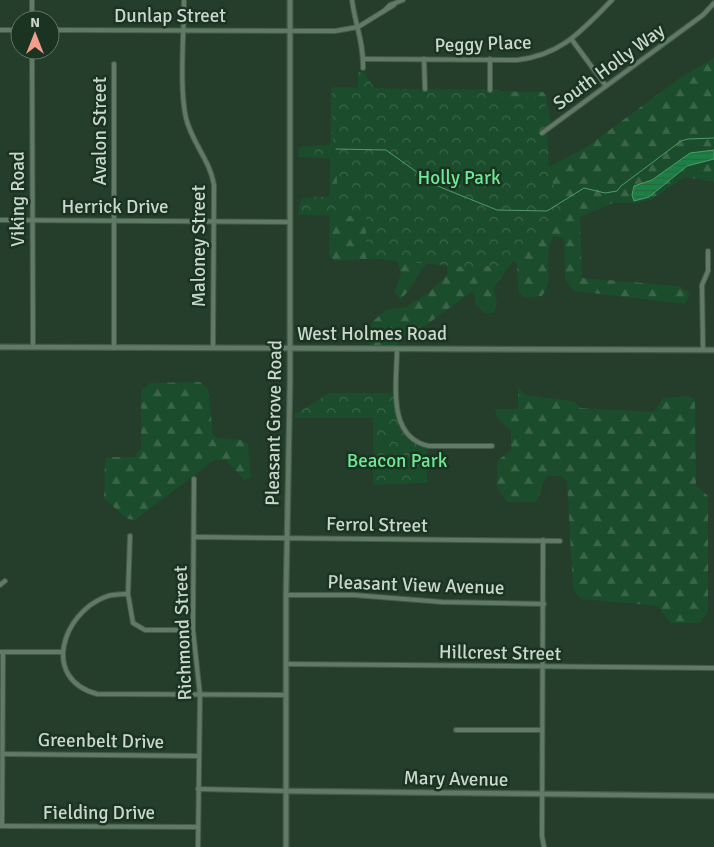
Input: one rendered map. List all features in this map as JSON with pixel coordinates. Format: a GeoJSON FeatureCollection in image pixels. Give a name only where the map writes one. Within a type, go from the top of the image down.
{"type":"FeatureCollection","features":[{"type":"Feature","properties":{"kind":"street","name":"Maloney Street"},"geometry":{"type":"LineString","coordinates":[[184,0],[185,112],[191,132],[212,176],[213,348]]}},
{"type":"Feature","properties":{"kind":"street","name":"Pleasant Grove Road"},"geometry":{"type":"LineString","coordinates":[[286,847],[286,595],[290,348],[290,0]]}},
{"type":"Feature","properties":{"kind":"street"},"geometry":{"type":"LineString","coordinates":[[352,0],[362,41],[363,68]]}},
{"type":"Feature","properties":{"kind":"street"},"geometry":{"type":"LineString","coordinates":[[358,27],[384,11],[390,5],[403,0]]}},
{"type":"Feature","properties":{"kind":"street","name":"Peggy Place"},"geometry":{"type":"LineString","coordinates":[[363,59],[517,60],[541,56],[572,40],[610,1]]}},
{"type":"Feature","properties":{"kind":"street","name":"South Holly Way"},"geometry":{"type":"LineString","coordinates":[[542,133],[703,14],[714,3]]}},
{"type":"Feature","properties":{"kind":"street","name":"Dunlap Street"},"geometry":{"type":"LineString","coordinates":[[60,30],[335,31],[358,27]]}},
{"type":"Feature","properties":{"kind":"street"},"geometry":{"type":"LineString","coordinates":[[572,40],[606,86]]}},
{"type":"Feature","properties":{"kind":"street"},"geometry":{"type":"LineString","coordinates":[[424,59],[425,89]]}},
{"type":"Feature","properties":{"kind":"street"},"geometry":{"type":"LineString","coordinates":[[490,59],[490,90]]}},
{"type":"Feature","properties":{"kind":"street","name":"Viking Road"},"geometry":{"type":"LineString","coordinates":[[32,60],[33,347]]}},
{"type":"Feature","properties":{"kind":"street","name":"Avalon Street"},"geometry":{"type":"LineString","coordinates":[[114,64],[114,348]]}},
{"type":"Feature","properties":{"kind":"street","name":"Herrick Drive"},"geometry":{"type":"LineString","coordinates":[[0,220],[290,222]]}},
{"type":"Feature","properties":{"kind":"street"},"geometry":{"type":"LineString","coordinates":[[702,350],[702,285],[708,271],[708,251]]}},
{"type":"Feature","properties":{"kind":"street","name":"West Holmes Road"},"geometry":{"type":"LineString","coordinates":[[0,347],[714,350]]}},
{"type":"Feature","properties":{"kind":"street"},"geometry":{"type":"LineString","coordinates":[[397,349],[397,411],[406,434],[421,444],[429,446],[492,446]]}},
{"type":"Feature","properties":{"kind":"street","name":"Richmond Street"},"geometry":{"type":"LineString","coordinates":[[194,479],[193,630],[200,695],[198,789]]}},
{"type":"Feature","properties":{"kind":"street"},"geometry":{"type":"LineString","coordinates":[[130,536],[128,594],[130,616],[133,623],[145,630],[193,630]]}},
{"type":"Feature","properties":{"kind":"street","name":"Ferrol Street"},"geometry":{"type":"LineString","coordinates":[[194,538],[560,541]]}},
{"type":"Feature","properties":{"kind":"street"},"geometry":{"type":"LineString","coordinates":[[543,540],[542,795],[544,847]]}},
{"type":"Feature","properties":{"kind":"street"},"geometry":{"type":"LineString","coordinates":[[0,585],[5,581]]}},
{"type":"Feature","properties":{"kind":"street"},"geometry":{"type":"LineString","coordinates":[[128,594],[105,597],[78,617],[66,633],[64,652],[69,678],[77,687],[97,694],[286,695]]}},
{"type":"Feature","properties":{"kind":"street","name":"Pleasant View Avenue"},"geometry":{"type":"LineString","coordinates":[[286,595],[354,595],[434,602],[544,604]]}},
{"type":"Feature","properties":{"kind":"street"},"geometry":{"type":"LineString","coordinates":[[1,826],[1,766],[3,754],[1,652],[64,652]]}},
{"type":"Feature","properties":{"kind":"street","name":"Hillcrest Street"},"geometry":{"type":"LineString","coordinates":[[286,664],[714,668]]}},
{"type":"Feature","properties":{"kind":"street"},"geometry":{"type":"LineString","coordinates":[[456,730],[542,730]]}},
{"type":"Feature","properties":{"kind":"street","name":"Greenbelt Drive"},"geometry":{"type":"LineString","coordinates":[[3,754],[199,756]]}},
{"type":"Feature","properties":{"kind":"street"},"geometry":{"type":"LineString","coordinates":[[198,789],[198,847]]}},
{"type":"Feature","properties":{"kind":"street","name":"Mary Avenue"},"geometry":{"type":"LineString","coordinates":[[198,789],[714,796]]}},
{"type":"Feature","properties":{"kind":"street","name":"Fielding Drive"},"geometry":{"type":"LineString","coordinates":[[1,826],[198,827]]}},
{"type":"Feature","properties":{"kind":"green space"},"geometry":{"type":"Polygon","coordinates":[[[714,58],[714,182],[685,177],[651,200],[635,203],[613,203],[580,217],[582,278],[680,286],[690,294],[685,304],[574,291],[565,280],[564,239],[554,236],[549,250],[548,282],[542,296],[525,298],[518,291],[517,264],[513,261],[494,287],[497,304],[494,313],[485,313],[476,305],[474,293],[470,293],[422,328],[410,331],[395,347],[369,347],[371,323],[386,310],[406,307],[428,293],[448,274],[447,266],[432,261],[422,269],[409,290],[400,299],[394,292],[401,274],[397,261],[380,258],[335,261],[329,256],[331,89],[334,87],[543,92],[546,96],[551,122],[545,127],[549,167],[588,146],[681,77],[714,58]]]}},
{"type":"Feature","properties":{"kind":"green space","name":"Holly Park"},"geometry":{"type":"Polygon","coordinates":[[[358,72],[363,72],[376,90],[499,89],[499,97],[545,97],[550,178],[568,213],[522,245],[498,266],[464,267],[366,258],[366,216],[298,215],[301,198],[337,196],[337,159],[298,157],[299,147],[333,144],[332,89],[358,89],[358,72]]]}},
{"type":"Feature","properties":{"kind":"green space"},"geometry":{"type":"Polygon","coordinates":[[[200,382],[208,389],[213,434],[216,438],[242,440],[248,444],[251,477],[245,480],[225,460],[214,460],[135,520],[128,519],[104,499],[105,463],[107,457],[135,457],[141,447],[141,390],[150,383],[200,382]]]}},
{"type":"Feature","properties":{"kind":"green space"},"geometry":{"type":"Polygon","coordinates":[[[518,387],[525,395],[574,401],[581,408],[654,412],[663,398],[689,396],[695,400],[696,485],[708,496],[708,612],[699,623],[670,623],[658,606],[581,599],[573,589],[567,481],[561,476],[547,476],[536,502],[507,502],[497,488],[497,461],[511,450],[511,431],[498,419],[494,409],[518,409],[518,387]]]}},
{"type":"Feature","properties":{"kind":"green space","name":"Beacon Park"},"geometry":{"type":"Polygon","coordinates":[[[329,393],[394,393],[395,412],[400,428],[410,440],[427,448],[427,483],[373,485],[373,418],[294,418],[294,415],[329,393]]]}},
{"type":"Feature","properties":{"kind":"shaded area"},"geometry":{"type":"Polygon","coordinates":[[[714,150],[714,159],[687,166],[649,197],[634,201],[632,195],[634,186],[652,180],[690,153],[714,150]]]}},
{"type":"Feature","properties":{"kind":"waterway"},"geometry":{"type":"LineString","coordinates":[[336,149],[386,150],[435,185],[497,210],[547,211],[584,188],[605,193],[617,191],[681,141],[714,138]]}}]}
